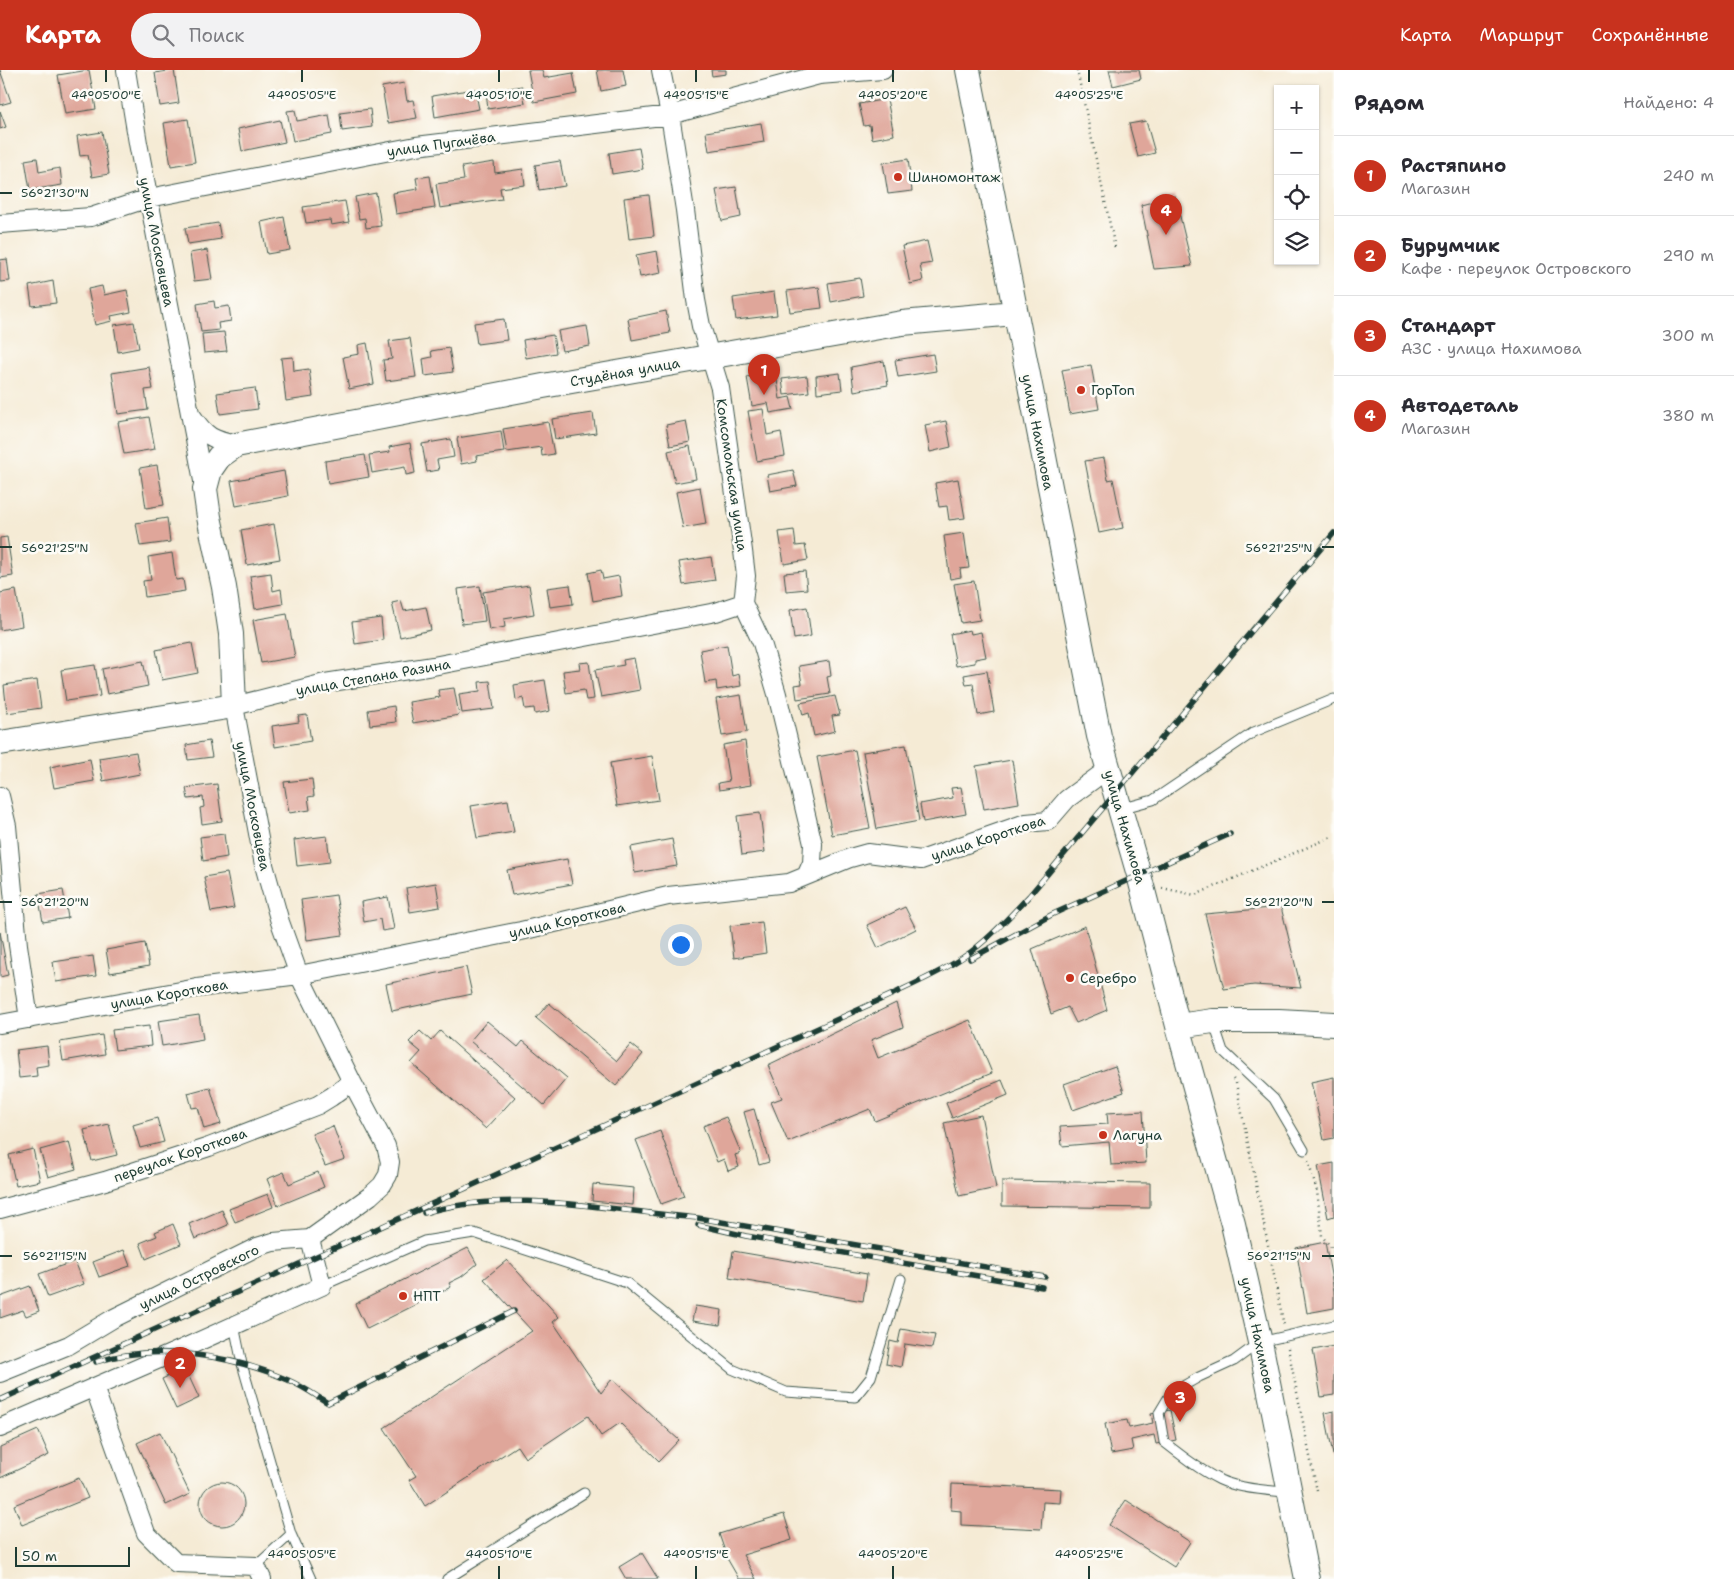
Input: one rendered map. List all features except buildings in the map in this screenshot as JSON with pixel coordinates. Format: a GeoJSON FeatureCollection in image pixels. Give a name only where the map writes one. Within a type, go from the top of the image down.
{"type":"FeatureCollection","features":[{"type":"Feature","properties":{"kind":"main road","name":"улица Нахимова"},"geometry":{"type":"LineString","coordinates":[[968,70],[1088,685],[1108,769],[1233,1224],[1260,1342],[1307,1579]]}},
{"type":"Feature","properties":{"kind":"main road","name":"Студёная улица"},"geometry":{"type":"LineString","coordinates":[[236,445],[534,388],[902,324],[1015,313]]}},
{"type":"Feature","properties":{"kind":"main road"},"geometry":{"type":"LineString","coordinates":[[205,488],[210,470],[219,457],[236,445]]}},
{"type":"Feature","properties":{"kind":"main road","name":"улица Московцева"},"geometry":{"type":"LineString","coordinates":[[205,488],[231,634],[234,706]]}},
{"type":"Feature","properties":{"kind":"main road","name":"улица Степана Разина"},"geometry":{"type":"LineString","coordinates":[[0,743],[234,706]]}},
{"type":"Feature","properties":{"kind":"main road"},"geometry":{"type":"LineString","coordinates":[[1178,1026],[1212,1021],[1279,1021],[1334,1024]]}},
{"type":"Feature","properties":{"kind":"street","name":"улица Московцева"},"geometry":{"type":"LineString","coordinates":[[126,70],[205,488]]}},
{"type":"Feature","properties":{"kind":"street","name":"Комсомольская улица"},"geometry":{"type":"LineString","coordinates":[[661,70],[685,210],[696,300],[701,326],[720,388],[746,576],[743,603]]}},
{"type":"Feature","properties":{"kind":"street","name":"улица Пугачёва"},"geometry":{"type":"LineString","coordinates":[[0,224],[91,217],[149,198],[416,146],[670,115],[819,75],[883,70]]}},
{"type":"Feature","properties":{"kind":"street","name":"улица Московцева"},"geometry":{"type":"LineString","coordinates":[[191,414],[208,436],[218,441],[236,445]]}},
{"type":"Feature","properties":{"kind":"street","name":"улица Степана Разина"},"geometry":{"type":"LineString","coordinates":[[234,706],[325,683],[433,666],[707,614],[743,603]]}},
{"type":"Feature","properties":{"kind":"street"},"geometry":{"type":"LineString","coordinates":[[743,603],[762,643],[777,694],[813,844],[812,864],[807,874]]}},
{"type":"Feature","properties":{"kind":"street","name":"улица Московцева"},"geometry":{"type":"LineString","coordinates":[[234,706],[264,865],[280,922],[300,975],[352,1082],[386,1146],[390,1162],[388,1175],[382,1185],[370,1196],[310,1239]]}},
{"type":"Feature","properties":{"kind":"street","name":"улица Короткова"},"geometry":{"type":"LineString","coordinates":[[0,1024],[197,988],[300,975],[521,931],[668,896],[789,883],[807,874],[868,853],[920,860],[1026,823],[1048,821],[1067,800],[1108,769]]}},
{"type":"Feature","properties":{"kind":"street"},"geometry":{"type":"LineString","coordinates":[[0,796],[7,826],[18,945],[29,1019]]}},
{"type":"Feature","properties":{"kind":"street","name":"переулок Короткова"},"geometry":{"type":"LineString","coordinates":[[0,1209],[105,1180],[209,1147],[318,1104],[352,1082]]}},
{"type":"Feature","properties":{"kind":"street"},"geometry":{"type":"LineString","coordinates":[[0,1428],[322,1286],[310,1239]]}},
{"type":"Feature","properties":{"kind":"street","name":"улица Островского"},"geometry":{"type":"LineString","coordinates":[[0,1373],[69,1344],[114,1318],[257,1247],[273,1242],[310,1239]]}},
{"type":"Feature","properties":{"kind":"street"},"geometry":{"type":"LineString","coordinates":[[94,1387],[146,1533],[176,1563],[259,1572]]}},
{"type":"Feature","properties":{"kind":"lane"},"geometry":{"type":"LineString","coordinates":[[1120,809],[1152,800],[1254,732],[1334,699]]}},
{"type":"Feature","properties":{"kind":"lane"},"geometry":{"type":"LineString","coordinates":[[1212,1021],[1223,1051],[1274,1099],[1304,1150]]}},
{"type":"Feature","properties":{"kind":"lane"},"geometry":{"type":"LineString","coordinates":[[322,1286],[424,1241],[474,1232],[627,1282],[732,1369],[786,1392],[855,1397],[871,1377],[901,1279]]}},
{"type":"Feature","properties":{"kind":"lane"},"geometry":{"type":"LineString","coordinates":[[234,1325],[242,1364],[291,1534],[311,1579]]}},
{"type":"Feature","properties":{"kind":"lane"},"geometry":{"type":"LineString","coordinates":[[1290,1492],[1265,1491],[1222,1480],[1191,1462],[1164,1442],[1159,1413],[1172,1393],[1199,1377],[1234,1361],[1260,1342],[1334,1325]]}},
{"type":"Feature","properties":{"kind":"lane"},"geometry":{"type":"LineString","coordinates":[[449,1578],[584,1493]]}},
{"type":"Feature","properties":{"kind":"lane"},"geometry":{"type":"LineString","coordinates":[[259,1572],[291,1534]]}},
{"type":"Feature","properties":{"kind":"path"},"geometry":{"type":"LineString","coordinates":[[1077,70],[1115,248]]}},
{"type":"Feature","properties":{"kind":"path"},"geometry":{"type":"LineString","coordinates":[[1141,884],[1195,895],[1334,836]]}},
{"type":"Feature","properties":{"kind":"path"},"geometry":{"type":"LineString","coordinates":[[1223,1051],[1225,1064],[1236,1083],[1316,1492]]}},
{"type":"Feature","properties":{"kind":"path"},"geometry":{"type":"LineString","coordinates":[[1304,1150],[1318,1191],[1322,1236],[1334,1251]]}},
{"type":"Feature","properties":{"kind":"railway"},"geometry":{"type":"LineString","coordinates":[[0,1400],[893,994],[958,961],[991,935],[1029,896],[1334,533]]}},
{"type":"Feature","properties":{"kind":"railway"},"geometry":{"type":"LineString","coordinates":[[970,959],[1053,914],[1230,834]]}},
{"type":"Feature","properties":{"kind":"railway"},"geometry":{"type":"LineString","coordinates":[[424,1213],[457,1205],[491,1202],[526,1201],[596,1206],[698,1218],[1045,1277]]}},
{"type":"Feature","properties":{"kind":"railway"},"geometry":{"type":"LineString","coordinates":[[698,1225],[746,1236],[1042,1287]]}},
{"type":"Feature","properties":{"kind":"railway"},"geometry":{"type":"LineString","coordinates":[[96,1362],[119,1356],[143,1353],[193,1354],[218,1358],[266,1371],[288,1380],[328,1403],[514,1311]]}},
{"type":"Feature","properties":{"kind":"place","name":"Шиномонтаж"},"geometry":{"type":"Point","coordinates":[898,177]}},
{"type":"Feature","properties":{"kind":"place","name":"Автодеталь"},"geometry":{"type":"Point","coordinates":[1166,235]}},
{"type":"Feature","properties":{"kind":"place","name":"ГорТоп"},"geometry":{"type":"Point","coordinates":[1081,390]}},
{"type":"Feature","properties":{"kind":"place","name":"Растяпино"},"geometry":{"type":"Point","coordinates":[764,395]}},
{"type":"Feature","properties":{"kind":"place","name":"Серебро"},"geometry":{"type":"Point","coordinates":[1070,978]}},
{"type":"Feature","properties":{"kind":"place","name":"Лагуна"},"geometry":{"type":"Point","coordinates":[1103,1135]}},
{"type":"Feature","properties":{"kind":"place","name":"НПТ"},"geometry":{"type":"Point","coordinates":[403,1296]}},
{"type":"Feature","properties":{"kind":"place","name":"Бурумчик"},"geometry":{"type":"Point","coordinates":[180,1388]}},
{"type":"Feature","properties":{"kind":"place","name":"Стандарт"},"geometry":{"type":"Point","coordinates":[1180,1422]}}]}
